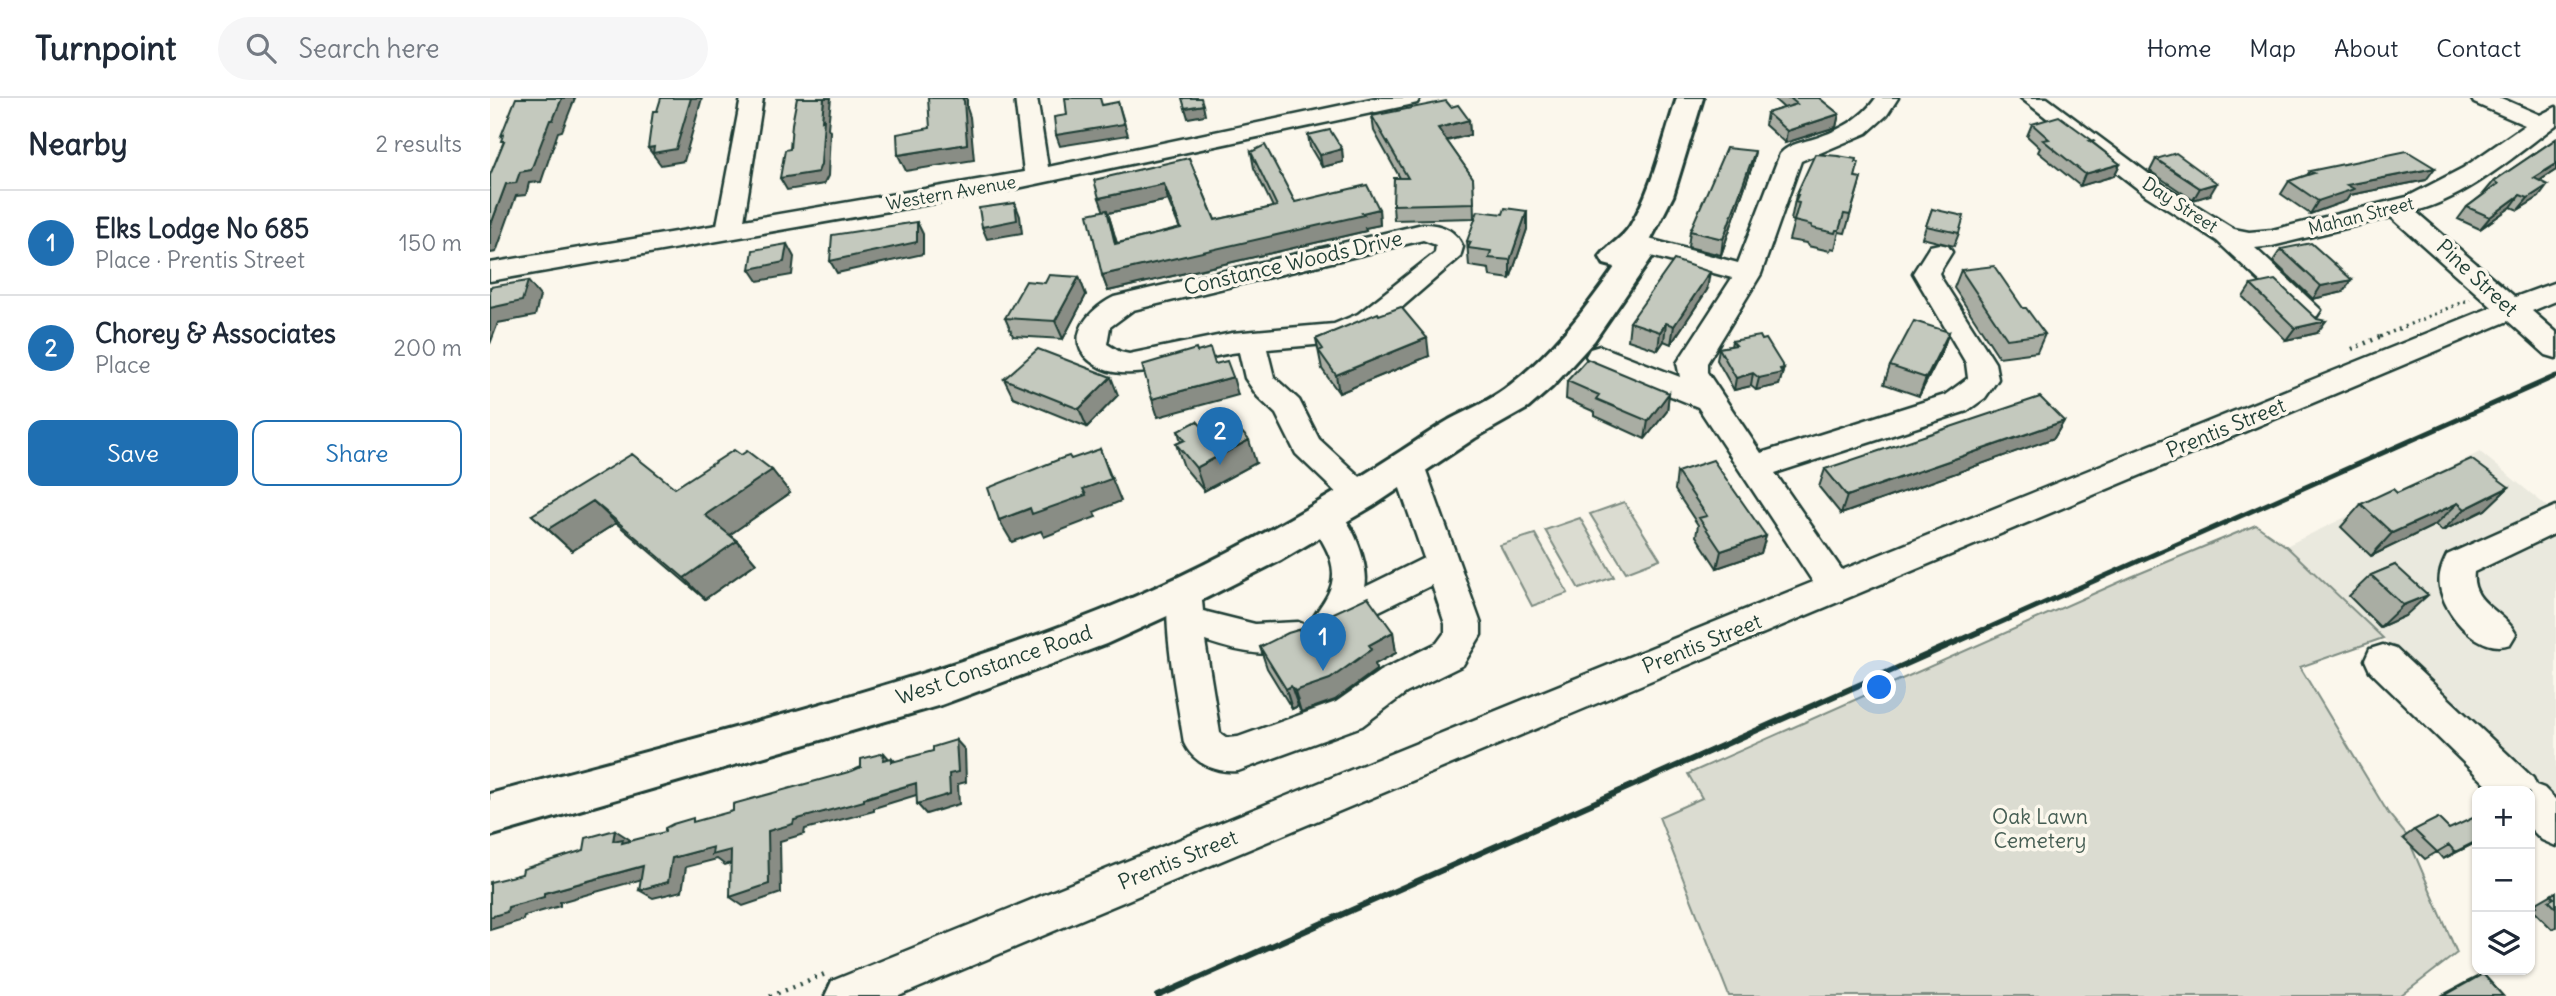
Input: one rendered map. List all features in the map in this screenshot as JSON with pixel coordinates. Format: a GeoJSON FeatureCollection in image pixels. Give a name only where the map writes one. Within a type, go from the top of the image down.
{"type":"FeatureCollection","features":[{"type":"Feature","properties":{"kind":"main road","name":"West Constance Road"},"geometry":{"type":"LineString","coordinates":[[490,815],[942,687],[1092,632],[1185,605],[1462,429],[1482,421],[1516,398],[1545,373],[1581,335],[1637,257],[1634,243],[1663,183],[1690,98]]}},
{"type":"Feature","properties":{"kind":"street"},"geometry":{"type":"LineString","coordinates":[[729,231],[752,98]]}},
{"type":"Feature","properties":{"kind":"street"},"geometry":{"type":"LineString","coordinates":[[1026,98],[1037,177]]}},
{"type":"Feature","properties":{"kind":"street","name":"Western Avenue"},"geometry":{"type":"LineString","coordinates":[[490,272],[1037,177],[1301,109],[1409,98]]}},
{"type":"Feature","properties":{"kind":"street"},"geometry":{"type":"LineString","coordinates":[[1836,589],[1709,400],[1692,372],[1692,363],[1748,274],[1788,159],[1795,152],[1853,134],[1870,122],[1887,98]]}},
{"type":"Feature","properties":{"kind":"street","name":"Day Street"},"geometry":{"type":"LineString","coordinates":[[2032,98],[2156,191],[2226,235],[2320,322]]}},
{"type":"Feature","properties":{"kind":"street"},"geometry":{"type":"LineString","coordinates":[[2482,98],[2549,119]]}},
{"type":"Feature","properties":{"kind":"street","name":"Mahan Street"},"geometry":{"type":"LineString","coordinates":[[2226,235],[2249,240],[2272,238],[2398,209],[2439,193],[2488,164],[2549,119]]}},
{"type":"Feature","properties":{"kind":"street","name":"Pine Street"},"geometry":{"type":"LineString","coordinates":[[2398,209],[2556,348]]}},
{"type":"Feature","properties":{"kind":"street","name":"Constance Woods Drive"},"geometry":{"type":"LineString","coordinates":[[1423,232],[1433,232],[1447,240],[1450,247],[1447,257],[1378,313],[1356,327],[1329,334],[1251,341],[1129,364],[1112,362],[1099,356],[1093,349],[1091,339],[1102,317],[1124,303],[1423,232]]}},
{"type":"Feature","properties":{"kind":"street"},"geometry":{"type":"LineString","coordinates":[[1634,243],[1748,274]]}},
{"type":"Feature","properties":{"kind":"street"},"geometry":{"type":"LineString","coordinates":[[1755,467],[1956,403],[1976,391],[1983,379],[1980,363],[1927,278],[1926,273],[1940,252]]}},
{"type":"Feature","properties":{"kind":"street","name":"Prentis Street"},"geometry":{"type":"LineString","coordinates":[[848,996],[2556,291]]}},
{"type":"Feature","properties":{"kind":"street"},"geometry":{"type":"LineString","coordinates":[[1251,341],[1260,377],[1268,390],[1288,408],[1307,446],[1360,496]]}},
{"type":"Feature","properties":{"kind":"street"},"geometry":{"type":"LineString","coordinates":[[1600,356],[1709,400]]}},
{"type":"Feature","properties":{"kind":"street"},"geometry":{"type":"LineString","coordinates":[[1185,605],[1203,743],[1223,755],[1238,754],[1349,714],[1393,682],[1450,654],[1463,635],[1463,624],[1408,465]]}},
{"type":"Feature","properties":{"kind":"street"},"geometry":{"type":"LineString","coordinates":[[1317,627],[1346,599],[1350,570],[1343,545],[1324,517]]}},
{"type":"Feature","properties":{"kind":"street"},"geometry":{"type":"LineString","coordinates":[[2498,634],[2465,606],[2457,592],[2454,578],[2459,564],[2556,519]]}},
{"type":"Feature","properties":{"kind":"street"},"geometry":{"type":"LineString","coordinates":[[1185,605],[1250,639],[1282,641],[1317,627],[1443,564]]}},
{"type":"Feature","properties":{"kind":"street"},"geometry":{"type":"LineString","coordinates":[[2383,660],[2514,786]]}},
{"type":"Feature","properties":{"kind":"street"},"geometry":{"type":"LineString","coordinates":[[2535,806],[2556,827]]}},
{"type":"Feature","properties":{"kind":"shaded area"},"geometry":{"type":"Polygon","coordinates":[[[2480,452],[2556,514],[2556,803],[2286,546],[2480,452]]]}},
{"type":"Feature","properties":{"kind":"green space"},"geometry":{"type":"Polygon","coordinates":[[[1624,502],[1660,559],[1626,572],[1590,514],[1624,502]]]}},
{"type":"Feature","properties":{"kind":"green space"},"geometry":{"type":"Polygon","coordinates":[[[1580,518],[1614,577],[1579,589],[1545,530],[1580,518]]]}},
{"type":"Feature","properties":{"kind":"green space","name":"Oak Lawn Cemetery"},"geometry":{"type":"Polygon","coordinates":[[[2256,525],[2286,546],[2383,638],[2300,667],[2388,813],[2407,836],[2457,953],[2401,996],[1729,996],[1659,817],[1702,798],[1688,774],[2131,577],[2256,525]]]}},
{"type":"Feature","properties":{"kind":"green space"},"geometry":{"type":"Polygon","coordinates":[[[1535,534],[1568,593],[1532,606],[1500,545],[1535,534]]]}},
{"type":"Feature","properties":{"kind":"building"},"geometry":{"type":"Polygon","coordinates":[[[516,98],[562,98],[553,120],[550,120],[531,170],[520,172],[516,183],[506,184],[490,227],[490,175],[504,141],[501,141],[503,135],[501,136],[516,98]]]}},
{"type":"Feature","properties":{"kind":"building"},"geometry":{"type":"Polygon","coordinates":[[[661,98],[691,98],[676,149],[653,153],[654,147],[648,148],[653,111],[657,111],[661,98]]]}},
{"type":"Feature","properties":{"kind":"building"},"geometry":{"type":"Polygon","coordinates":[[[797,98],[824,98],[821,164],[818,172],[780,178],[785,150],[790,149],[797,98]]]}},
{"type":"Feature","properties":{"kind":"building"},"geometry":{"type":"Polygon","coordinates":[[[928,98],[962,98],[967,144],[898,155],[897,134],[930,128],[928,98]]]}},
{"type":"Feature","properties":{"kind":"building"},"geometry":{"type":"Polygon","coordinates":[[[1065,98],[1100,98],[1102,105],[1118,102],[1124,124],[1056,135],[1054,117],[1067,115],[1065,98]]]}},
{"type":"Feature","properties":{"kind":"building"},"geometry":{"type":"Polygon","coordinates":[[[1182,98],[1201,98],[1203,105],[1185,108],[1182,98]]]}},
{"type":"Feature","properties":{"kind":"building"},"geometry":{"type":"Polygon","coordinates":[[[1790,98],[1819,98],[1839,114],[1787,131],[1767,113],[1797,104],[1790,98]]]}},
{"type":"Feature","properties":{"kind":"building"},"geometry":{"type":"Polygon","coordinates":[[[1446,101],[1451,107],[1458,105],[1469,120],[1438,128],[1473,178],[1474,203],[1393,205],[1394,178],[1408,178],[1372,116],[1446,101]]]}},
{"type":"Feature","properties":{"kind":"building"},"geometry":{"type":"Polygon","coordinates":[[[2059,116],[2120,164],[2085,174],[2043,140],[2049,139],[2032,124],[2059,116]]]}},
{"type":"Feature","properties":{"kind":"building"},"geometry":{"type":"Polygon","coordinates":[[[1330,130],[1342,149],[1320,155],[1308,135],[1330,130]]]}},
{"type":"Feature","properties":{"kind":"building"},"geometry":{"type":"Polygon","coordinates":[[[2556,139],[2556,164],[2534,178],[2548,185],[2528,198],[2520,195],[2490,217],[2467,207],[2498,184],[2494,181],[2556,139]]]}},
{"type":"Feature","properties":{"kind":"building"},"geometry":{"type":"Polygon","coordinates":[[[1265,145],[1295,202],[1367,185],[1379,209],[1362,213],[1364,215],[1102,275],[1088,214],[1107,210],[1115,244],[1181,228],[1164,184],[1099,198],[1094,180],[1189,158],[1215,220],[1277,206],[1251,152],[1265,145]]]}},
{"type":"Feature","properties":{"kind":"building"},"geometry":{"type":"Polygon","coordinates":[[[1726,148],[1755,151],[1723,239],[1690,231],[1726,148]]]}},
{"type":"Feature","properties":{"kind":"building"},"geometry":{"type":"Polygon","coordinates":[[[2407,151],[2435,168],[2347,185],[2354,189],[2318,201],[2289,181],[2314,173],[2310,171],[2407,151]]]}},
{"type":"Feature","properties":{"kind":"building"},"geometry":{"type":"Polygon","coordinates":[[[2176,153],[2217,183],[2200,188],[2156,159],[2176,153]]]}},
{"type":"Feature","properties":{"kind":"building"},"geometry":{"type":"Polygon","coordinates":[[[1815,154],[1856,159],[1855,162],[1859,162],[1855,177],[1861,178],[1850,215],[1844,214],[1839,230],[1835,233],[1794,221],[1799,203],[1795,202],[1796,195],[1815,154]]]}},
{"type":"Feature","properties":{"kind":"building"},"geometry":{"type":"Polygon","coordinates":[[[1015,203],[1017,220],[982,227],[979,208],[1015,203]]]}},
{"type":"Feature","properties":{"kind":"building"},"geometry":{"type":"Polygon","coordinates":[[[1505,208],[1527,211],[1510,260],[1489,258],[1491,251],[1468,248],[1471,242],[1467,241],[1478,211],[1503,214],[1505,208]]]}},
{"type":"Feature","properties":{"kind":"building"},"geometry":{"type":"Polygon","coordinates":[[[1932,209],[1964,216],[1959,233],[1926,226],[1932,209]]]}},
{"type":"Feature","properties":{"kind":"building"},"geometry":{"type":"Polygon","coordinates":[[[917,222],[917,242],[830,261],[832,235],[917,222]]]}},
{"type":"Feature","properties":{"kind":"building"},"geometry":{"type":"Polygon","coordinates":[[[2311,243],[2352,280],[2321,286],[2281,249],[2311,243]]]}},
{"type":"Feature","properties":{"kind":"building"},"geometry":{"type":"Polygon","coordinates":[[[787,244],[784,262],[750,269],[753,250],[787,244]]]}},
{"type":"Feature","properties":{"kind":"building"},"geometry":{"type":"Polygon","coordinates":[[[1674,260],[1710,272],[1674,326],[1666,323],[1660,332],[1630,322],[1674,260]]]}},
{"type":"Feature","properties":{"kind":"building"},"geometry":{"type":"Polygon","coordinates":[[[1994,266],[2045,334],[2007,339],[1961,270],[1994,266]]]}},
{"type":"Feature","properties":{"kind":"building"},"geometry":{"type":"Polygon","coordinates":[[[1049,275],[1079,277],[1055,321],[1005,318],[1026,281],[1045,283],[1049,275]]]}},
{"type":"Feature","properties":{"kind":"building"},"geometry":{"type":"Polygon","coordinates":[[[2275,280],[2317,319],[2326,321],[2295,328],[2251,285],[2275,280]]]}},
{"type":"Feature","properties":{"kind":"building"},"geometry":{"type":"Polygon","coordinates":[[[528,281],[522,301],[490,308],[490,287],[528,281]]]}},
{"type":"Feature","properties":{"kind":"building"},"geometry":{"type":"Polygon","coordinates":[[[1401,307],[1427,338],[1336,375],[1319,351],[1323,349],[1316,339],[1378,313],[1379,315],[1401,307]]]}},
{"type":"Feature","properties":{"kind":"building"},"geometry":{"type":"Polygon","coordinates":[[[1914,321],[1949,332],[1926,378],[1890,366],[1914,321]]]}},
{"type":"Feature","properties":{"kind":"building"},"geometry":{"type":"Polygon","coordinates":[[[1760,336],[1762,340],[1766,339],[1784,368],[1780,369],[1782,373],[1759,378],[1753,373],[1736,378],[1719,348],[1736,345],[1732,341],[1760,336]]]}},
{"type":"Feature","properties":{"kind":"building"},"geometry":{"type":"Polygon","coordinates":[[[1210,348],[1215,364],[1227,361],[1233,377],[1152,399],[1142,365],[1196,349],[1197,352],[1210,348]]]}},
{"type":"Feature","properties":{"kind":"building"},"geometry":{"type":"Polygon","coordinates":[[[1038,349],[1111,377],[1079,409],[1004,379],[1038,349]]]}},
{"type":"Feature","properties":{"kind":"building"},"geometry":{"type":"Polygon","coordinates":[[[1587,359],[1669,393],[1648,421],[1596,399],[1599,395],[1567,381],[1587,359]]]}},
{"type":"Feature","properties":{"kind":"building"},"geometry":{"type":"Polygon","coordinates":[[[2040,397],[2064,421],[1847,496],[1825,469],[2040,397]]]}},
{"type":"Feature","properties":{"kind":"building"},"geometry":{"type":"Polygon","coordinates":[[[1229,418],[1249,440],[1196,468],[1176,444],[1185,440],[1178,431],[1197,421],[1205,430],[1229,418]]]}},
{"type":"Feature","properties":{"kind":"building"},"geometry":{"type":"Polygon","coordinates":[[[1100,449],[1111,479],[1083,489],[1086,495],[1032,514],[1030,508],[999,520],[988,488],[1060,459],[1069,456],[1071,459],[1100,449]]]}},
{"type":"Feature","properties":{"kind":"building"},"geometry":{"type":"Polygon","coordinates":[[[734,450],[741,455],[747,451],[772,470],[705,515],[737,541],[684,578],[593,501],[548,529],[532,515],[632,454],[675,488],[734,450]]]}},
{"type":"Feature","properties":{"kind":"building"},"geometry":{"type":"Polygon","coordinates":[[[2471,459],[2509,487],[2465,509],[2458,503],[2392,533],[2361,504],[2393,489],[2397,493],[2471,459]]]}},
{"type":"Feature","properties":{"kind":"building"},"geometry":{"type":"Polygon","coordinates":[[[1713,460],[1766,536],[1721,551],[1699,518],[1707,516],[1677,472],[1713,460]]]}},
{"type":"Feature","properties":{"kind":"building"},"geometry":{"type":"Polygon","coordinates":[[[2395,565],[2428,595],[2403,605],[2371,575],[2395,565]]]}},
{"type":"Feature","properties":{"kind":"building"},"geometry":{"type":"Polygon","coordinates":[[[1368,597],[1393,632],[1369,645],[1372,649],[1330,679],[1295,691],[1291,686],[1286,689],[1260,647],[1305,628],[1313,617],[1321,619],[1368,597]]]}},
{"type":"Feature","properties":{"kind":"building"},"geometry":{"type":"Polygon","coordinates":[[[956,740],[958,772],[949,774],[950,794],[917,804],[916,783],[864,798],[864,801],[794,820],[793,824],[768,831],[769,884],[730,897],[731,850],[712,855],[713,847],[672,858],[668,882],[639,890],[643,866],[544,893],[544,897],[508,907],[507,912],[490,917],[490,882],[522,874],[523,869],[584,850],[586,838],[615,830],[613,841],[623,839],[622,843],[665,832],[665,828],[673,824],[693,818],[693,822],[733,811],[733,804],[852,771],[861,767],[861,759],[884,753],[883,760],[892,758],[892,762],[933,751],[933,747],[956,740]]]}},
{"type":"Feature","properties":{"kind":"building"},"geometry":{"type":"Polygon","coordinates":[[[2438,818],[2449,829],[2472,818],[2472,844],[2455,852],[2449,845],[2437,852],[2414,830],[2438,818]]]}},
{"type":"Feature","properties":{"kind":"building"},"geometry":{"type":"Polygon","coordinates":[[[2556,892],[2556,908],[2549,901],[2554,898],[2551,895],[2556,892]]]}},
{"type":"Feature","properties":{"kind":"building"},"geometry":{"type":"Polygon","coordinates":[[[2484,975],[2503,996],[2444,996],[2484,975]]]}},
{"type":"Feature","properties":{"kind":"railway"},"geometry":{"type":"LineString","coordinates":[[1979,632],[2556,376]]}},
{"type":"Feature","properties":{"kind":"railway"},"geometry":{"type":"LineString","coordinates":[[1158,996],[1983,630]]}},
{"type":"Feature","properties":{"kind":"place","name":"Chorey & Associates"},"geometry":{"type":"Point","coordinates":[1220,465]}},
{"type":"Feature","properties":{"kind":"place","name":"Elks Lodge No 685"},"geometry":{"type":"Point","coordinates":[1323,671]}}]}
